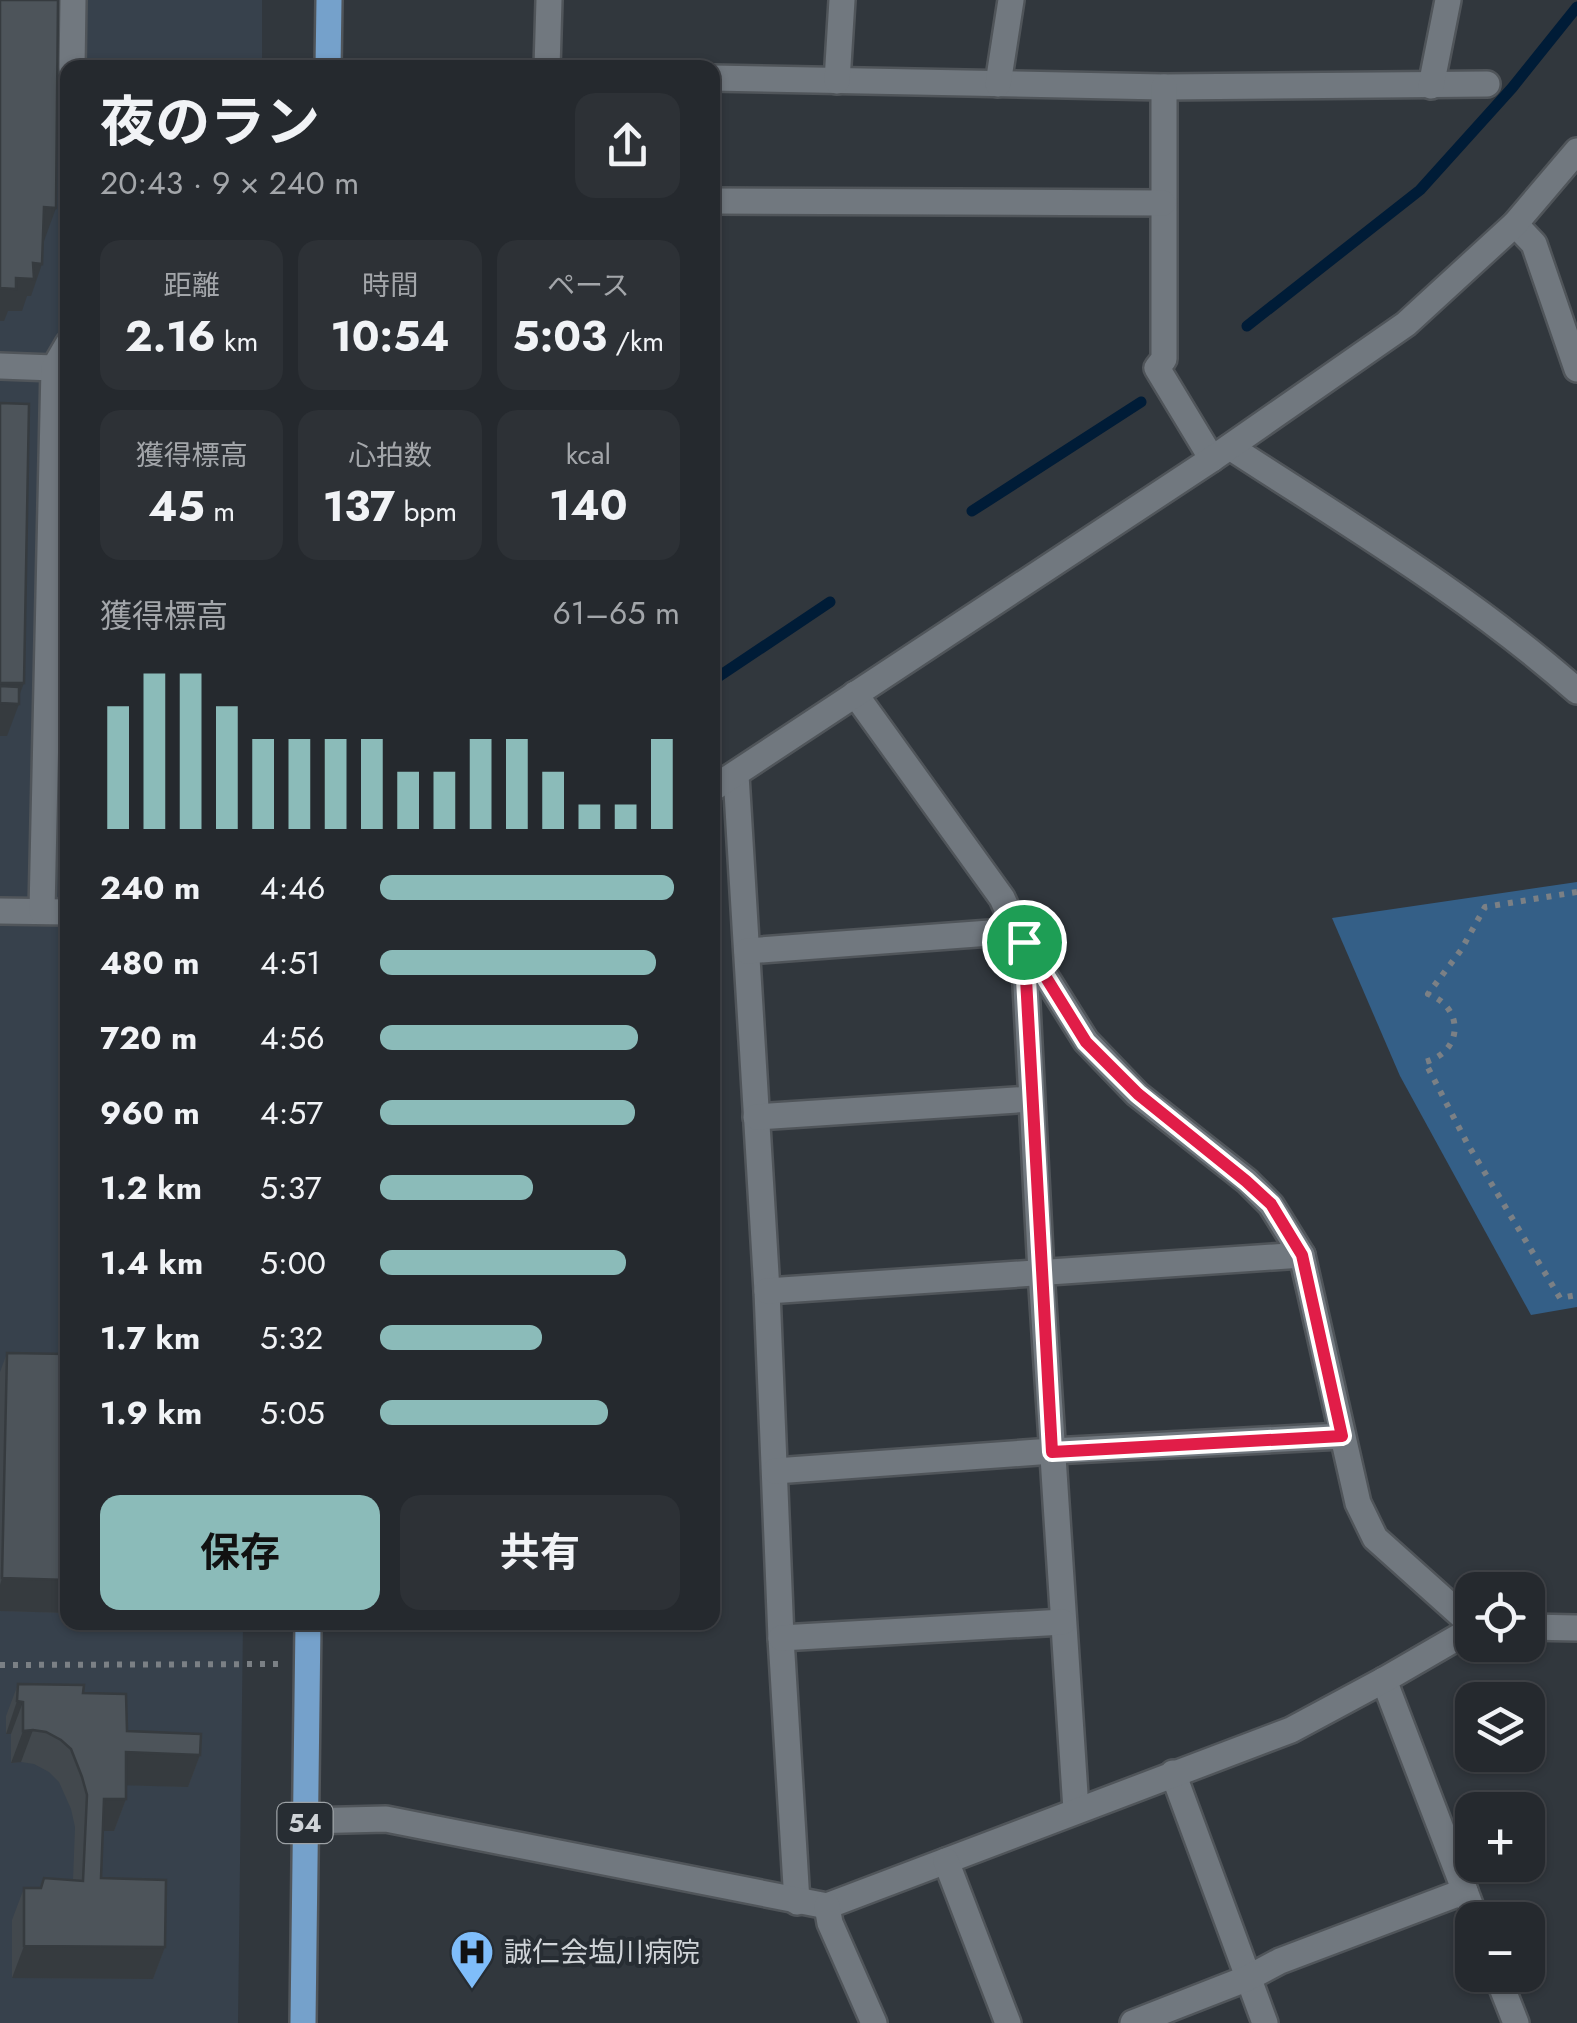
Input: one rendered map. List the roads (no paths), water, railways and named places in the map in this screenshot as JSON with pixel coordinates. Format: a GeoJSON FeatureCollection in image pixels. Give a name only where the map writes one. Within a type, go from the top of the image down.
{"type":"FeatureCollection","features":[{"type":"Feature","properties":{"kind":"main road"},"geometry":{"type":"LineString","coordinates":[[328,60],[329,0]]}},
{"type":"Feature","properties":{"kind":"main road","name":"54"},"geometry":{"type":"LineString","coordinates":[[304,2023],[308,1630]]}},
{"type":"Feature","properties":{"kind":"street"},"geometry":{"type":"LineString","coordinates":[[72,60],[73,0]]}},
{"type":"Feature","properties":{"kind":"street"},"geometry":{"type":"LineString","coordinates":[[547,60],[549,0]]}},
{"type":"Feature","properties":{"kind":"street"},"geometry":{"type":"LineString","coordinates":[[837,81],[842,0]]}},
{"type":"Feature","properties":{"kind":"street"},"geometry":{"type":"LineString","coordinates":[[998,84],[1010,0]]}},
{"type":"Feature","properties":{"kind":"street"},"geometry":{"type":"LineString","coordinates":[[1431,86],[1448,0]]}},
{"type":"Feature","properties":{"kind":"street"},"geometry":{"type":"LineString","coordinates":[[720,78],[1164,87],[1486,84]]}},
{"type":"Feature","properties":{"kind":"street"},"geometry":{"type":"LineString","coordinates":[[1164,87],[1164,359],[1157,368],[1221,453],[1458,596],[1538,656],[1577,691]]}},
{"type":"Feature","properties":{"kind":"street"},"geometry":{"type":"LineString","coordinates":[[720,785],[1221,453],[1406,324],[1515,224],[1577,151]]}},
{"type":"Feature","properties":{"kind":"street"},"geometry":{"type":"LineString","coordinates":[[720,201],[1163,203]]}},
{"type":"Feature","properties":{"kind":"street"},"geometry":{"type":"LineString","coordinates":[[1515,224],[1534,244],[1577,368]]}},
{"type":"Feature","properties":{"kind":"street"},"geometry":{"type":"LineString","coordinates":[[0,910],[55,912],[54,368],[60,358]]}},
{"type":"Feature","properties":{"kind":"street"},"geometry":{"type":"LineString","coordinates":[[0,366],[54,368]]}},
{"type":"Feature","properties":{"kind":"street"},"geometry":{"type":"LineString","coordinates":[[855,694],[1002,898],[1020,937],[1086,1042],[1138,1094],[1271,1204],[1302,1255],[1358,1502],[1375,1538],[1455,1611]]}},
{"type":"Feature","properties":{"kind":"street"},"geometry":{"type":"LineString","coordinates":[[736,775],[767,1291],[796,1902]]}},
{"type":"Feature","properties":{"kind":"street"},"geometry":{"type":"LineString","coordinates":[[746,952],[1020,937]]}},
{"type":"Feature","properties":{"kind":"street"},"geometry":{"type":"LineString","coordinates":[[1020,937],[1076,1810]]}},
{"type":"Feature","properties":{"kind":"street"},"geometry":{"type":"LineString","coordinates":[[756,1117],[1031,1099]]}},
{"type":"Feature","properties":{"kind":"street"},"geometry":{"type":"LineString","coordinates":[[767,1291],[1302,1255]]}},
{"type":"Feature","properties":{"kind":"street"},"geometry":{"type":"LineString","coordinates":[[775,1472],[1342,1436]]}},
{"type":"Feature","properties":{"kind":"street"},"geometry":{"type":"LineString","coordinates":[[781,1638],[1063,1622]]}},
{"type":"Feature","properties":{"kind":"street"},"geometry":{"type":"LineString","coordinates":[[1545,1628],[1577,1628]]}},
{"type":"Feature","properties":{"kind":"street"},"geometry":{"type":"LineString","coordinates":[[305,1821],[386,1819],[827,1906],[1291,1730],[1455,1637]]}},
{"type":"Feature","properties":{"kind":"street"},"geometry":{"type":"LineString","coordinates":[[1384,1680],[1469,1902]]}},
{"type":"Feature","properties":{"kind":"street"},"geometry":{"type":"LineString","coordinates":[[1173,1773],[1265,2023]]}},
{"type":"Feature","properties":{"kind":"street"},"geometry":{"type":"LineString","coordinates":[[946,1861],[1008,2023]]}},
{"type":"Feature","properties":{"kind":"street"},"geometry":{"type":"LineString","coordinates":[[1133,2023],[1248,1978],[1280,1961],[1465,1891]]}},
{"type":"Feature","properties":{"kind":"street"},"geometry":{"type":"LineString","coordinates":[[827,1906],[830,1924],[874,2023]]}},
{"type":"Feature","properties":{"kind":"street"},"geometry":{"type":"LineString","coordinates":[[1504,1992],[1516,2023]]}},
{"type":"Feature","properties":{"kind":"waterway"},"geometry":{"type":"LineString","coordinates":[[1247,326],[1420,190],[1512,88],[1577,7]]}},
{"type":"Feature","properties":{"kind":"waterway"},"geometry":{"type":"LineString","coordinates":[[972,511],[1141,402]]}},
{"type":"Feature","properties":{"kind":"waterway"},"geometry":{"type":"LineString","coordinates":[[720,676],[830,602]]}},
{"type":"Feature","properties":{"kind":"place","name":"誠仁会塩川病院"},"geometry":{"type":"Point","coordinates":[472,1990]}}]}
